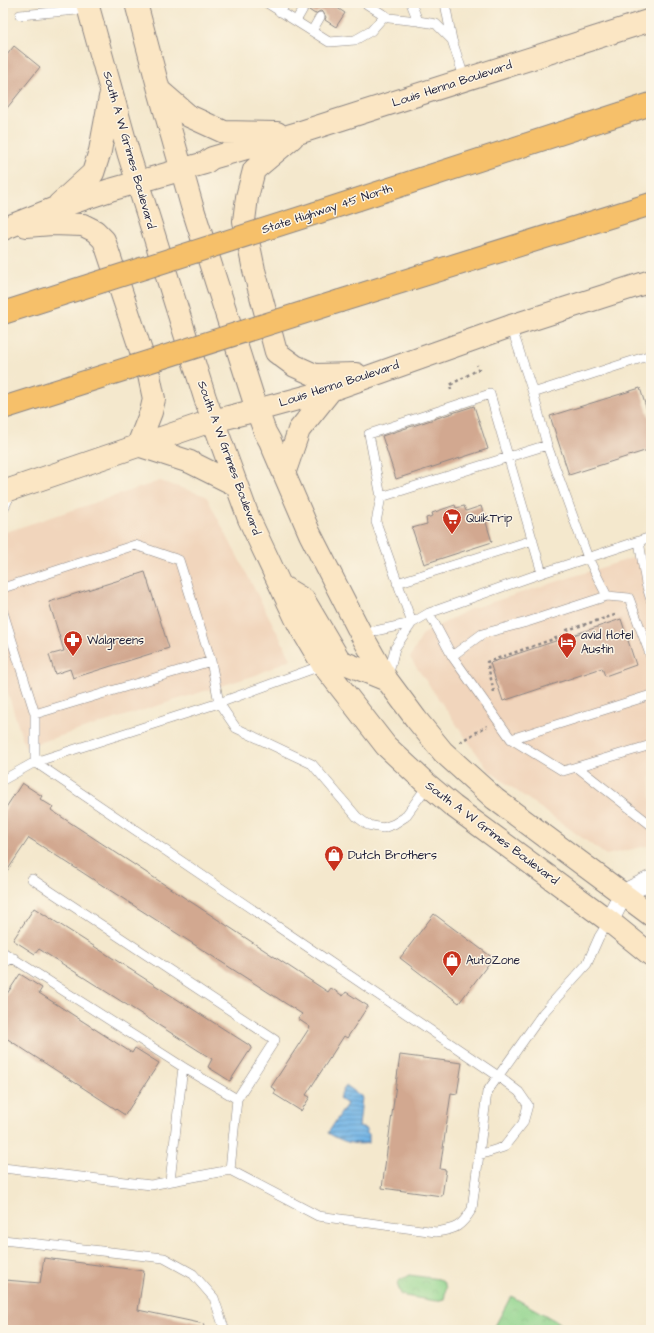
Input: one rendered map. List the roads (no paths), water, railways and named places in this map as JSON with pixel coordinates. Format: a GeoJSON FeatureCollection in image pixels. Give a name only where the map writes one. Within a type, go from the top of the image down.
{"type":"FeatureCollection","features":[{"type":"Feature","properties":{"kind":"highway","name":"State Highway 45 North"},"geometry":{"type":"LineString","coordinates":[[3,314],[316,214],[651,104]]}},
{"type":"Feature","properties":{"kind":"highway"},"geometry":{"type":"LineString","coordinates":[[3,408],[651,204]]}},
{"type":"Feature","properties":{"kind":"main road"},"geometry":{"type":"LineString","coordinates":[[136,3],[181,169],[257,410],[265,432],[310,534],[360,634],[387,680],[443,752],[489,794],[651,915]]}},
{"type":"Feature","properties":{"kind":"main road","name":"South A W Grimes Boulevard"},"geometry":{"type":"LineString","coordinates":[[88,6],[137,183],[213,421],[249,519],[298,623],[323,665],[386,746],[452,806],[609,921],[651,954]]}},
{"type":"Feature","properties":{"kind":"main road","name":"Louis Henna Boulevard"},"geometry":{"type":"LineString","coordinates":[[6,228],[54,209],[110,190],[205,163],[212,158],[298,133],[651,20]]}},
{"type":"Feature","properties":{"kind":"main road"},"geometry":{"type":"LineString","coordinates":[[159,90],[189,116],[224,132],[298,133]]}},
{"type":"Feature","properties":{"kind":"main road"},"geometry":{"type":"LineString","coordinates":[[54,209],[93,173],[100,151],[111,92]]}},
{"type":"Feature","properties":{"kind":"main road"},"geometry":{"type":"LineString","coordinates":[[298,133],[254,170],[247,196],[244,220],[254,270],[276,352],[295,366],[314,375],[375,373]]}},
{"type":"Feature","properties":{"kind":"main road"},"geometry":{"type":"LineString","coordinates":[[6,228],[52,224],[83,225],[95,231],[104,240],[149,375],[154,399],[151,412],[138,445],[190,462],[236,485]]}},
{"type":"Feature","properties":{"kind":"main road","name":"Louis Henna Boulevard"},"geometry":{"type":"LineString","coordinates":[[9,490],[138,445],[213,421],[331,390],[375,373],[512,326],[651,281]]}},
{"type":"Feature","properties":{"kind":"main road"},"geometry":{"type":"LineString","coordinates":[[284,474],[299,430],[331,390]]}},
{"type":"Feature","properties":{"kind":"main road"},"geometry":{"type":"LineString","coordinates":[[280,586],[304,600],[340,661],[387,680]]}},
{"type":"Feature","properties":{"kind":"street"},"geometry":{"type":"LineString","coordinates":[[609,921],[623,894],[651,880]]}},
{"type":"Feature","properties":{"kind":"lane"},"geometry":{"type":"LineString","coordinates":[[267,3],[329,42],[355,40],[371,31],[386,15]]}},
{"type":"Feature","properties":{"kind":"lane"},"geometry":{"type":"LineString","coordinates":[[280,12],[286,3]]}},
{"type":"Feature","properties":{"kind":"lane"},"geometry":{"type":"LineString","coordinates":[[365,3],[389,18],[418,20],[436,24],[452,40]]}},
{"type":"Feature","properties":{"kind":"lane"},"geometry":{"type":"LineString","coordinates":[[411,3],[418,20]]}},
{"type":"Feature","properties":{"kind":"lane"},"geometry":{"type":"LineString","coordinates":[[445,3],[452,40],[465,80]]}},
{"type":"Feature","properties":{"kind":"lane"},"geometry":{"type":"LineString","coordinates":[[20,15],[88,6]]}},
{"type":"Feature","properties":{"kind":"lane"},"geometry":{"type":"LineString","coordinates":[[296,21],[304,7]]}},
{"type":"Feature","properties":{"kind":"lane"},"geometry":{"type":"LineString","coordinates":[[312,31],[320,17]]}},
{"type":"Feature","properties":{"kind":"lane"},"geometry":{"type":"LineString","coordinates":[[512,326],[547,445],[588,558],[607,596]]}},
{"type":"Feature","properties":{"kind":"lane"},"geometry":{"type":"LineString","coordinates":[[532,393],[651,355]]}},
{"type":"Feature","properties":{"kind":"lane"},"geometry":{"type":"LineString","coordinates":[[412,623],[376,522],[381,497],[369,434],[490,394],[542,573]]}},
{"type":"Feature","properties":{"kind":"lane"},"geometry":{"type":"LineString","coordinates":[[381,497],[547,445]]}},
{"type":"Feature","properties":{"kind":"lane"},"geometry":{"type":"LineString","coordinates":[[3,510],[9,490]]}},
{"type":"Feature","properties":{"kind":"lane"},"geometry":{"type":"LineString","coordinates":[[360,634],[412,623],[429,613],[542,573],[651,537]]}},
{"type":"Feature","properties":{"kind":"lane"},"geometry":{"type":"LineString","coordinates":[[398,583],[533,540]]}},
{"type":"Feature","properties":{"kind":"lane"},"geometry":{"type":"LineString","coordinates":[[640,541],[651,600]]}},
{"type":"Feature","properties":{"kind":"lane"},"geometry":{"type":"LineString","coordinates":[[3,588],[135,545],[180,560],[211,661],[219,703],[236,728],[312,764],[357,817],[368,824],[383,828],[405,818],[428,785]]}},
{"type":"Feature","properties":{"kind":"lane"},"geometry":{"type":"LineString","coordinates":[[452,656],[482,634],[527,622],[607,596],[629,598],[651,657]]}},
{"type":"Feature","properties":{"kind":"lane"},"geometry":{"type":"LineString","coordinates":[[3,612],[35,714],[35,762]]}},
{"type":"Feature","properties":{"kind":"lane"},"geometry":{"type":"LineString","coordinates":[[429,613],[452,656],[511,739],[563,771],[651,745]]}},
{"type":"Feature","properties":{"kind":"lane"},"geometry":{"type":"LineString","coordinates":[[387,680],[395,648],[412,623]]}},
{"type":"Feature","properties":{"kind":"lane"},"geometry":{"type":"LineString","coordinates":[[35,714],[211,661]]}},
{"type":"Feature","properties":{"kind":"lane"},"geometry":{"type":"LineString","coordinates":[[3,780],[35,762],[219,703],[323,665]]}},
{"type":"Feature","properties":{"kind":"lane"},"geometry":{"type":"LineString","coordinates":[[511,739],[651,695]]}},
{"type":"Feature","properties":{"kind":"lane"},"geometry":{"type":"LineString","coordinates":[[35,762],[498,1076],[519,1092],[528,1105],[524,1123],[504,1147],[479,1155]]}},
{"type":"Feature","properties":{"kind":"lane"},"geometry":{"type":"LineString","coordinates":[[577,767],[651,825]]}},
{"type":"Feature","properties":{"kind":"lane"},"geometry":{"type":"LineString","coordinates":[[32,879],[275,1040],[238,1099],[230,1170]]}},
{"type":"Feature","properties":{"kind":"lane"},"geometry":{"type":"LineString","coordinates":[[3,1168],[151,1185],[230,1170],[318,1216],[436,1232],[452,1230],[465,1220],[472,1209],[487,1092],[543,1013],[587,964],[599,937],[609,921]]}},
{"type":"Feature","properties":{"kind":"lane"},"geometry":{"type":"LineString","coordinates":[[3,952],[183,1067],[238,1099]]}},
{"type":"Feature","properties":{"kind":"lane"},"geometry":{"type":"LineString","coordinates":[[3,963],[14,958]]}},
{"type":"Feature","properties":{"kind":"lane"},"geometry":{"type":"LineString","coordinates":[[170,1181],[183,1067]]}},
{"type":"Feature","properties":{"kind":"lane"},"geometry":{"type":"LineString","coordinates":[[3,1240],[164,1258],[193,1274],[214,1298],[224,1330]]}},
{"type":"Feature","properties":{"kind":"water"},"geometry":{"type":"Polygon","coordinates":[[[346,1085],[362,1097],[359,1127],[366,1129],[366,1133],[369,1134],[369,1143],[358,1144],[348,1142],[328,1133],[347,1104],[339,1098],[346,1085]]]}},
{"type":"Feature","properties":{"kind":"place","name":"QuikTrip"},"geometry":{"type":"Point","coordinates":[452,535]}},
{"type":"Feature","properties":{"kind":"place","name":"Walgreens"},"geometry":{"type":"Point","coordinates":[73,657]}},
{"type":"Feature","properties":{"kind":"place","name":"avid Hotel Austin"},"geometry":{"type":"Point","coordinates":[567,659]}},
{"type":"Feature","properties":{"kind":"place","name":"Dutch Brothers"},"geometry":{"type":"Point","coordinates":[334,872]}},
{"type":"Feature","properties":{"kind":"place","name":"AutoZone"},"geometry":{"type":"Point","coordinates":[452,977]}}]}
